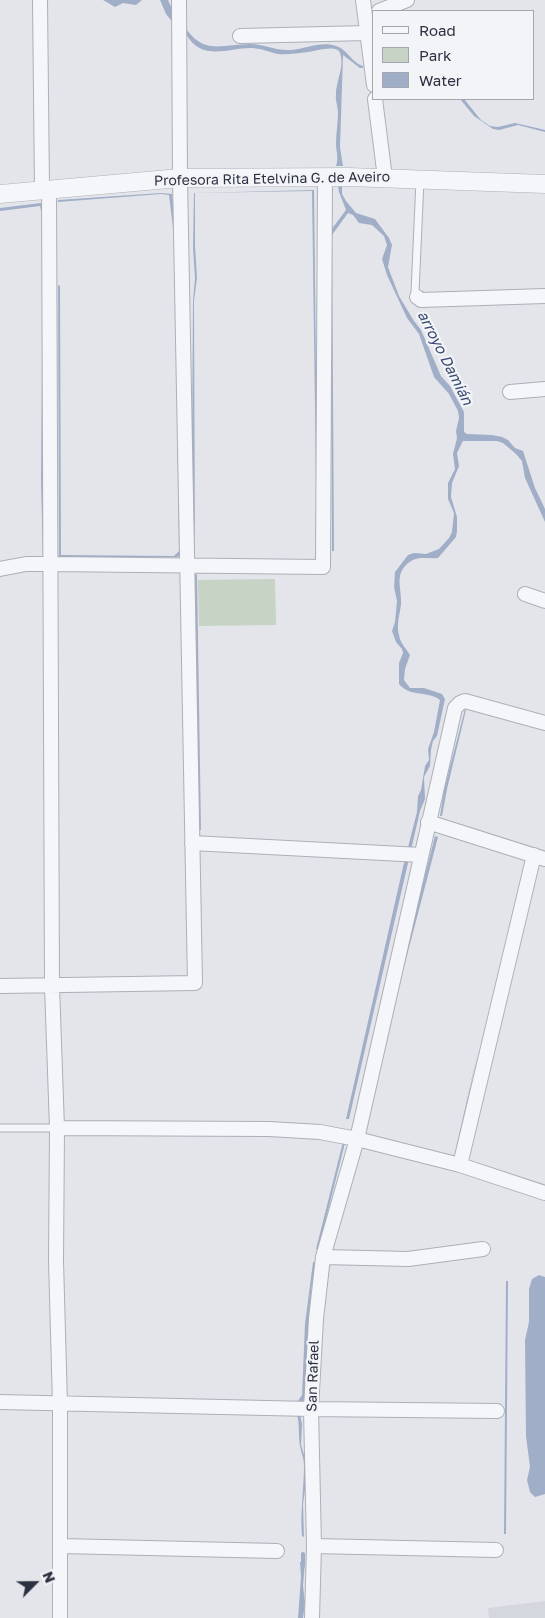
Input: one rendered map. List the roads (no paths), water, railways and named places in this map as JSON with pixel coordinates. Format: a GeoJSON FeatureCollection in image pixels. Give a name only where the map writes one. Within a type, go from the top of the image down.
{"type":"FeatureCollection","features":[{"type":"Feature","properties":{"kind":"street"},"geometry":{"type":"LineString","coordinates":[[40,0],[46,189],[51,564],[52,986],[57,1128],[56,1261],[60,1405],[60,1618]]}},
{"type":"Feature","properties":{"kind":"street"},"geometry":{"type":"LineString","coordinates":[[363,0],[369,15],[367,33],[372,70]]}},
{"type":"Feature","properties":{"kind":"street"},"geometry":{"type":"LineString","coordinates":[[382,10],[407,0]]}},
{"type":"Feature","properties":{"kind":"street"},"geometry":{"type":"LineString","coordinates":[[0,986],[195,984],[180,178],[178,33],[180,7]]}},
{"type":"Feature","properties":{"kind":"street"},"geometry":{"type":"LineString","coordinates":[[240,36],[367,33]]}},
{"type":"Feature","properties":{"kind":"street"},"geometry":{"type":"LineString","coordinates":[[376,100],[385,178]]}},
{"type":"Feature","properties":{"kind":"street"},"geometry":{"type":"LineString","coordinates":[[0,568],[26,564],[323,567],[334,177]]}},
{"type":"Feature","properties":{"kind":"street","name":"Profesora Rita Etelvina G. de Aveiro"},"geometry":{"type":"LineString","coordinates":[[0,194],[180,178],[334,177],[545,184]]}},
{"type":"Feature","properties":{"kind":"street"},"geometry":{"type":"LineString","coordinates":[[417,297],[421,300],[545,296]]}},
{"type":"Feature","properties":{"kind":"street"},"geometry":{"type":"LineString","coordinates":[[510,392],[545,389]]}},
{"type":"Feature","properties":{"kind":"street"},"geometry":{"type":"LineString","coordinates":[[525,594],[545,601]]}},
{"type":"Feature","properties":{"kind":"street","name":"San Rafael"},"geometry":{"type":"LineString","coordinates":[[312,1618],[314,1546],[311,1409],[316,1319],[324,1257],[357,1139],[455,708],[465,700],[545,723]]}},
{"type":"Feature","properties":{"kind":"street"},"geometry":{"type":"LineString","coordinates":[[428,822],[540,857],[460,1165]]}},
{"type":"Feature","properties":{"kind":"street"},"geometry":{"type":"LineString","coordinates":[[192,843],[421,855]]}},
{"type":"Feature","properties":{"kind":"street"},"geometry":{"type":"LineString","coordinates":[[57,1128],[295,1130],[320,1132],[357,1139],[460,1165],[545,1193]]}},
{"type":"Feature","properties":{"kind":"street"},"geometry":{"type":"LineString","coordinates":[[324,1257],[408,1259],[483,1250]]}},
{"type":"Feature","properties":{"kind":"street"},"geometry":{"type":"LineString","coordinates":[[0,1402],[60,1405],[496,1411]]}},
{"type":"Feature","properties":{"kind":"street"},"geometry":{"type":"LineString","coordinates":[[61,1546],[277,1551]]}},
{"type":"Feature","properties":{"kind":"street"},"geometry":{"type":"LineString","coordinates":[[314,1546],[496,1550]]}},
{"type":"Feature","properties":{"kind":"lane"},"geometry":{"type":"LineString","coordinates":[[417,297],[415,292],[420,179]]}},
{"type":"Feature","properties":{"kind":"lane"},"geometry":{"type":"LineString","coordinates":[[0,1128],[57,1128]]}},
{"type":"Feature","properties":{"kind":"water"},"geometry":{"type":"Polygon","coordinates":[[[103,0],[142,0],[136,5],[123,3],[115,7],[103,0]]]}},
{"type":"Feature","properties":{"kind":"water"},"geometry":{"type":"Polygon","coordinates":[[[160,0],[168,0],[174,13],[174,24],[166,14],[160,0]]]}},
{"type":"Feature","properties":{"kind":"water"},"geometry":{"type":"Polygon","coordinates":[[[187,30],[201,43],[215,46],[250,44],[291,50],[319,45],[336,46],[363,66],[363,68],[360,68],[343,55],[340,147],[343,166],[336,166],[338,113],[336,89],[341,68],[341,58],[338,50],[326,49],[285,54],[251,48],[207,51],[192,43],[186,34],[187,30]]]}},
{"type":"Feature","properties":{"kind":"water"},"geometry":{"type":"Polygon","coordinates":[[[461,100],[465,100],[481,120],[490,126],[498,127],[515,123],[545,130],[545,132],[518,125],[499,130],[493,129],[474,116],[461,100]]]}},
{"type":"Feature","properties":{"kind":"water"},"geometry":{"type":"Polygon","coordinates":[[[338,186],[342,186],[342,194],[356,213],[375,219],[389,238],[392,245],[388,267],[399,296],[421,330],[441,376],[450,386],[464,412],[464,432],[467,434],[502,437],[508,440],[515,448],[523,451],[535,488],[545,509],[545,522],[525,478],[522,461],[503,443],[497,441],[463,441],[457,453],[459,466],[452,483],[451,497],[457,517],[456,537],[438,558],[414,559],[405,566],[400,575],[401,604],[398,631],[401,641],[410,655],[405,669],[404,680],[410,688],[424,688],[442,694],[445,699],[437,736],[433,741],[430,766],[424,777],[425,799],[420,811],[349,1119],[346,1119],[417,812],[418,796],[421,790],[425,766],[429,760],[428,749],[434,732],[440,700],[430,695],[414,693],[399,684],[399,663],[403,653],[392,631],[397,601],[394,587],[395,572],[408,555],[414,553],[426,554],[439,549],[452,532],[454,513],[448,499],[448,483],[455,469],[453,454],[459,418],[458,411],[449,394],[434,377],[419,334],[407,318],[387,275],[382,259],[387,245],[384,236],[372,225],[359,223],[353,215],[348,213],[332,235],[334,551],[332,551],[331,230],[346,210],[338,186]]]}},
{"type":"Feature","properties":{"kind":"water"},"geometry":{"type":"Polygon","coordinates":[[[314,190],[318,552],[312,191],[195,193],[197,278],[194,301],[195,554],[192,447],[193,301],[195,278],[193,247],[194,193],[314,190]]]}},
{"type":"Feature","properties":{"kind":"water"},"geometry":{"type":"Polygon","coordinates":[[[161,193],[172,194],[177,252],[169,195],[161,194],[58,202],[58,200],[161,193]]]}},
{"type":"Feature","properties":{"kind":"water"},"geometry":{"type":"Polygon","coordinates":[[[41,203],[45,221],[44,557],[41,482],[43,221],[40,206],[0,211],[0,208],[41,203]]]}},
{"type":"Feature","properties":{"kind":"water"},"geometry":{"type":"Polygon","coordinates":[[[58,285],[60,286],[61,555],[174,556],[179,551],[175,324],[178,325],[181,535],[180,555],[178,557],[59,557],[58,285]]]}},
{"type":"Feature","properties":{"kind":"water"},"geometry":{"type":"Polygon","coordinates":[[[197,574],[201,830],[199,830],[195,575],[197,574]]]}},
{"type":"Feature","properties":{"kind":"water"},"geometry":{"type":"Polygon","coordinates":[[[465,709],[442,816],[440,816],[444,790],[465,709]]]}},
{"type":"Feature","properties":{"kind":"water"},"geometry":{"type":"Polygon","coordinates":[[[435,836],[438,837],[382,1051],[380,1051],[435,836]]]}},
{"type":"Feature","properties":{"kind":"water"},"geometry":{"type":"Polygon","coordinates":[[[478,1051],[456,1154],[455,1153],[478,1051]]]}},
{"type":"Feature","properties":{"kind":"water"},"geometry":{"type":"Polygon","coordinates":[[[344,1138],[346,1139],[318,1250],[316,1249],[344,1138]]]}},
{"type":"Feature","properties":{"kind":"water"},"geometry":{"type":"Polygon","coordinates":[[[313,1262],[316,1262],[311,1291],[305,1399],[303,1406],[296,1404],[302,1395],[305,1324],[313,1262]]]}},
{"type":"Feature","properties":{"kind":"water"},"geometry":{"type":"Polygon","coordinates":[[[539,1275],[545,1277],[545,1494],[535,1497],[530,1492],[527,1480],[530,1467],[526,1436],[525,1340],[529,1322],[529,1289],[532,1279],[539,1275]]]}},
{"type":"Feature","properties":{"kind":"water"},"geometry":{"type":"Polygon","coordinates":[[[506,1281],[508,1281],[506,1534],[504,1534],[506,1281]]]}},
{"type":"Feature","properties":{"kind":"water"},"geometry":{"type":"Polygon","coordinates":[[[297,1414],[300,1414],[302,1424],[301,1445],[306,1461],[303,1504],[304,1537],[302,1536],[301,1518],[304,1462],[299,1442],[297,1414]]]}},
{"type":"Feature","properties":{"kind":"water"},"geometry":{"type":"Polygon","coordinates":[[[305,1561],[303,1586],[305,1603],[303,1618],[298,1618],[301,1577],[300,1562],[305,1561]]]}},
{"type":"Feature","properties":{"kind":"waterway"},"geometry":{"type":"LineString","coordinates":[[303,1554],[303,1566]]}},
{"type":"Feature","properties":{"kind":"water label","name":"arroyo Damián"},"geometry":{"type":"Point","coordinates":[445,358]}}]}
